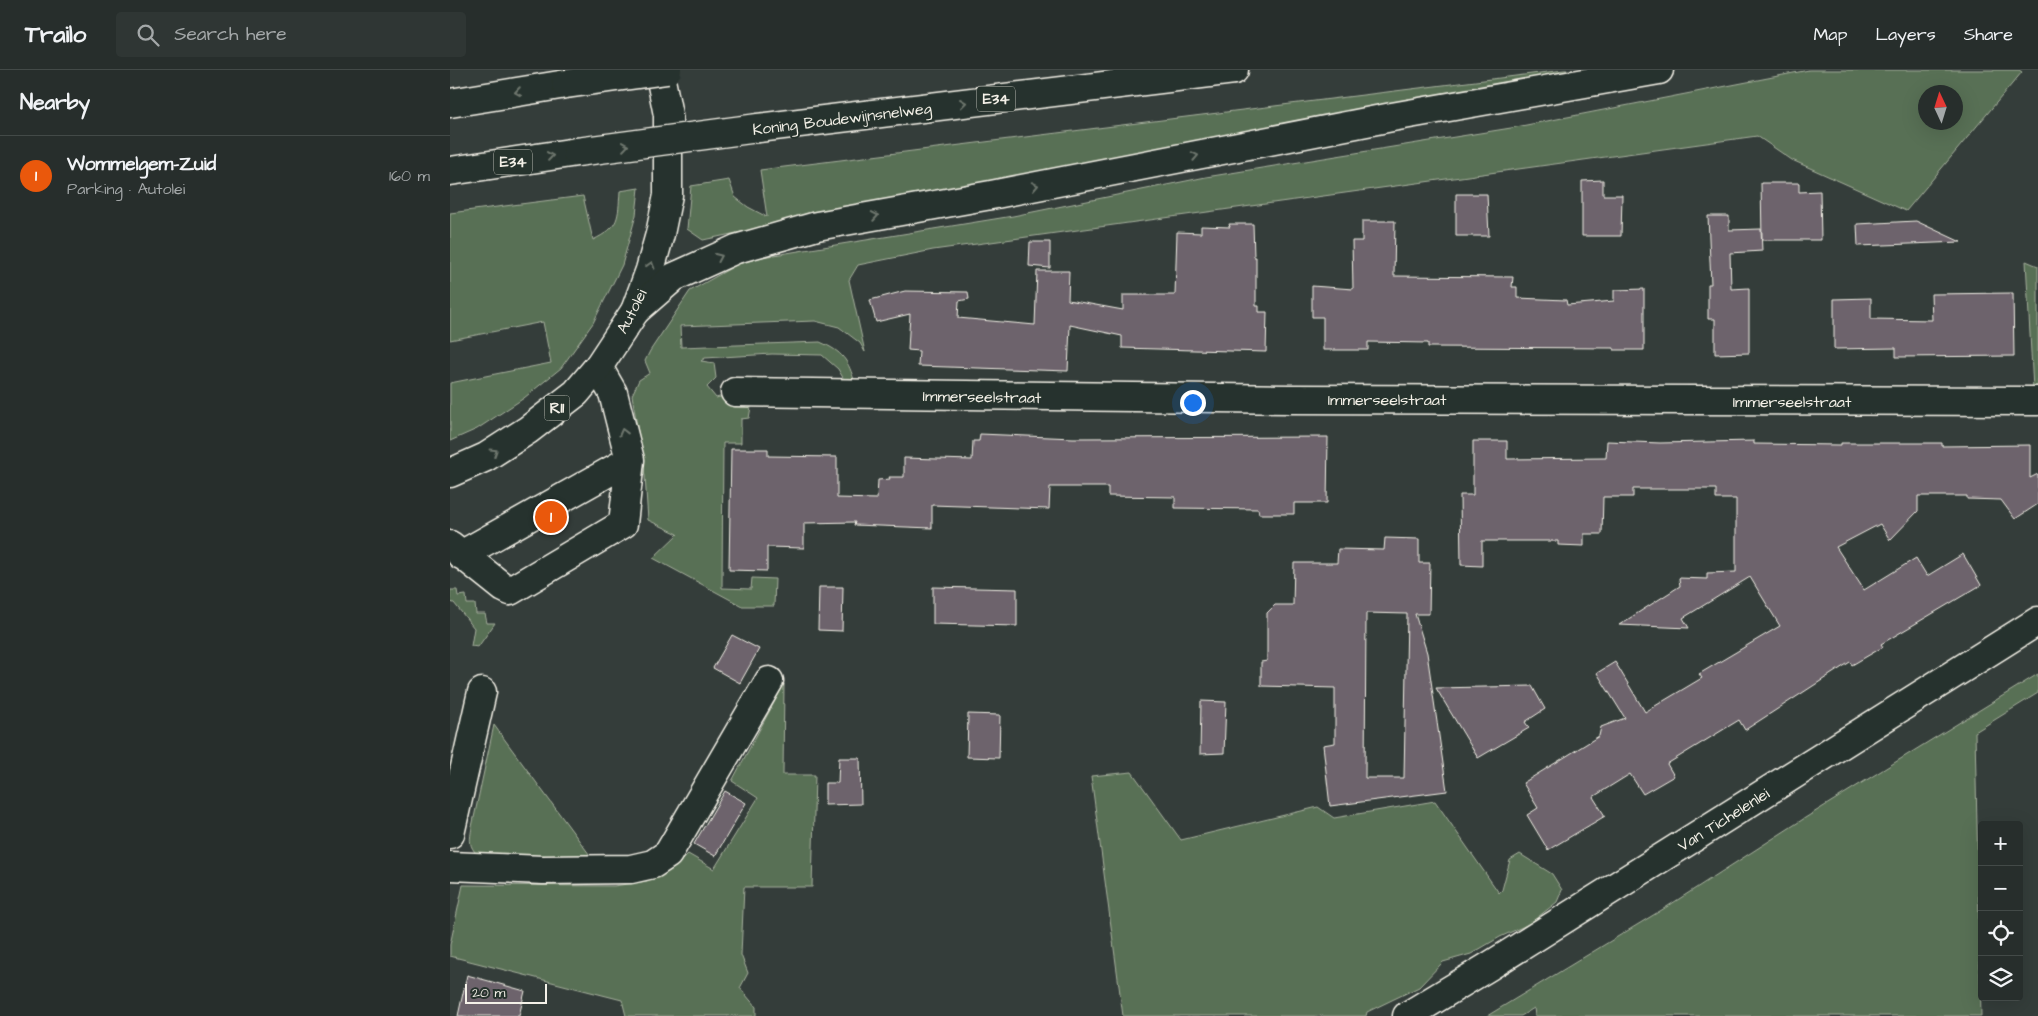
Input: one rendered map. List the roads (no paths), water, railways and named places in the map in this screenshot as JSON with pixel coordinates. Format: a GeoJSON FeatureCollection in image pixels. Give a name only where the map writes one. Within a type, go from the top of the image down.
{"type":"FeatureCollection","features":[{"type":"Feature","properties":{"kind":"main road","name":"Autolei"},"geometry":{"type":"LineString","coordinates":[[450,473],[486,457],[528,430],[576,393],[598,367],[635,311],[650,270],[668,195],[668,115],[659,70]]}},
{"type":"Feature","properties":{"kind":"main road"},"geometry":{"type":"LineString","coordinates":[[450,103],[667,70]]}},
{"type":"Feature","properties":{"kind":"main road","name":"Koning Boudewijnsnelweg"},"geometry":{"type":"LineString","coordinates":[[450,171],[758,128],[1234,70]]}},
{"type":"Feature","properties":{"kind":"main road"},"geometry":{"type":"LineString","coordinates":[[635,311],[674,277],[736,249],[817,226],[991,195],[1392,117],[1659,70]]}},
{"type":"Feature","properties":{"kind":"main road"},"geometry":{"type":"LineString","coordinates":[[598,367],[613,392],[630,460],[623,524],[510,591],[455,550],[630,460]]}},
{"type":"Feature","properties":{"kind":"main road","name":"Immerseelstraat"},"geometry":{"type":"LineString","coordinates":[[735,392],[1290,399],[2038,402]]}},
{"type":"Feature","properties":{"kind":"main road","name":"Van Tichelenlei"},"geometry":{"type":"LineString","coordinates":[[1407,1016],[2038,621]]}},
{"type":"Feature","properties":{"kind":"main road"},"geometry":{"type":"LineString","coordinates":[[450,866],[543,870],[605,870],[631,869],[653,864],[668,854],[769,681]]}},
{"type":"Feature","properties":{"kind":"main road"},"geometry":{"type":"LineString","coordinates":[[450,834],[482,692]]}},
{"type":"Feature","properties":{"kind":"place","name":"Wommelgem-Zuid"},"geometry":{"type":"Point","coordinates":[551,517]}}]}
